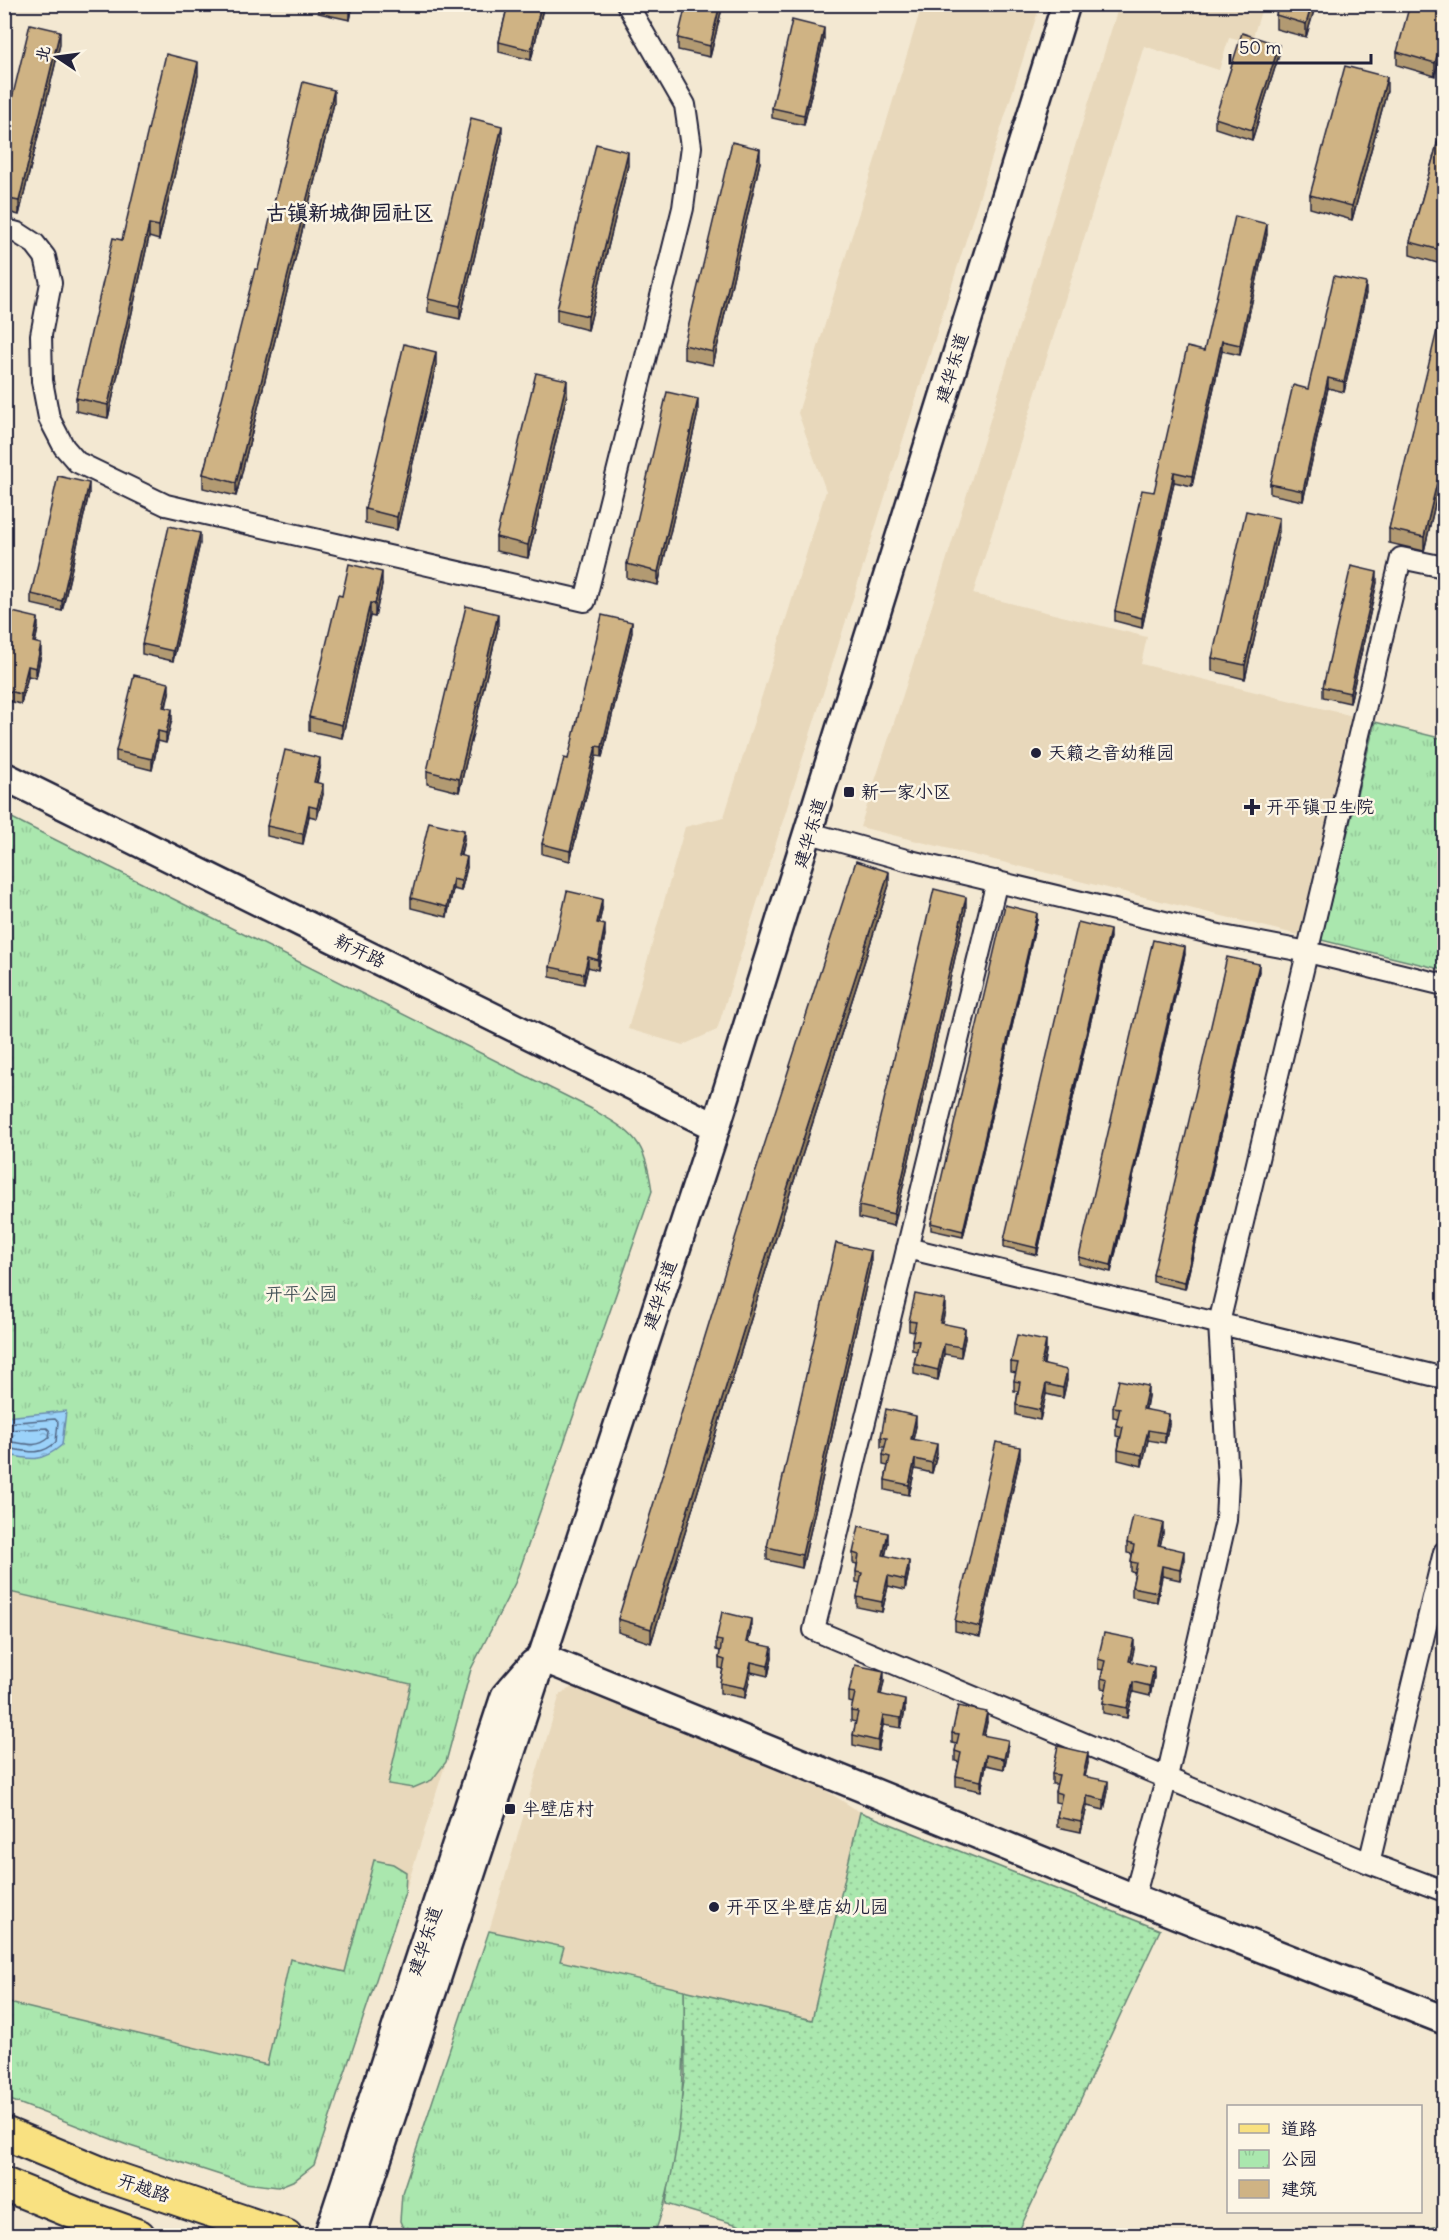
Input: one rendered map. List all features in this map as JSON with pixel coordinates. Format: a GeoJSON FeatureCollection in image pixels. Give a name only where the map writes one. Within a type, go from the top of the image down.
{"type":"FeatureCollection","features":[{"type":"Feature","properties":{"kind":"main road","name":"建华东道"},"geometry":{"type":"LineString","coordinates":[[352,2235],[716,1127],[810,833],[1066,4]]}},
{"type":"Feature","properties":{"kind":"main road","name":"新开路"},"geometry":{"type":"LineString","coordinates":[[4,776],[716,1127]]}},
{"type":"Feature","properties":{"kind":"main road","name":"建华东道"},"geometry":{"type":"LineString","coordinates":[[328,2235],[506,1696],[540,1657]]}},
{"type":"Feature","properties":{"kind":"main road"},"geometry":{"type":"LineString","coordinates":[[540,1657],[1134,1898],[1444,2020]]}},
{"type":"Feature","properties":{"kind":"main road","name":"开越路"},"geometry":{"type":"LineString","coordinates":[[4,2133],[103,2174],[286,2235]]}},
{"type":"Feature","properties":{"kind":"main road"},"geometry":{"type":"LineString","coordinates":[[4,2184],[75,2213],[139,2235]]}},
{"type":"Feature","properties":{"kind":"street"},"geometry":{"type":"LineString","coordinates":[[4,230],[18,233],[35,244],[45,257],[51,283],[41,335],[42,381],[49,418],[64,447],[77,462],[166,505],[585,601],[683,208],[692,147],[685,105],[627,4]]}},
{"type":"Feature","properties":{"kind":"street"},"geometry":{"type":"LineString","coordinates":[[1134,1898],[1167,1777],[1226,1520],[1228,1479],[1219,1323],[1401,558],[1444,567]]}},
{"type":"Feature","properties":{"kind":"street"},"geometry":{"type":"LineString","coordinates":[[810,833],[1223,936],[1308,952],[1444,985]]}},
{"type":"Feature","properties":{"kind":"street"},"geometry":{"type":"LineString","coordinates":[[997,881],[814,1630],[1369,1863],[1444,1891]]}},
{"type":"Feature","properties":{"kind":"street"},"geometry":{"type":"LineString","coordinates":[[907,1248],[1444,1378]]}},
{"type":"Feature","properties":{"kind":"street"},"geometry":{"type":"LineString","coordinates":[[1369,1863],[1444,1552]]}},
{"type":"Feature","properties":{"kind":"shaded area"},"geometry":{"type":"Polygon","coordinates":[[[922,5],[1040,5],[717,1030],[683,1045],[628,1029],[685,827],[724,817],[826,491],[798,413],[922,5]]]}},
{"type":"Feature","properties":{"kind":"shaded area"},"geometry":{"type":"Polygon","coordinates":[[[1119,5],[1263,5],[1251,43],[1229,38],[1219,70],[1144,46],[973,594],[1147,637],[1141,664],[1353,716],[1299,935],[860,827],[939,584],[1119,5]]]}},
{"type":"Feature","properties":{"kind":"shaded area"},"geometry":{"type":"Polygon","coordinates":[[[5,1591],[411,1684],[388,1784],[432,1780],[446,1762],[405,1893],[406,1872],[374,1860],[345,1972],[290,1960],[268,2065],[5,2002],[5,1591]]]}},
{"type":"Feature","properties":{"kind":"shaded area"},"geometry":{"type":"Polygon","coordinates":[[[574,1686],[798,1773],[860,1812],[812,2020],[560,1961],[564,1947],[489,1931],[560,1694],[574,1686]]]}},
{"type":"Feature","properties":{"kind":"green space"},"geometry":{"type":"Polygon","coordinates":[[[1375,722],[1444,739],[1444,970],[1321,940],[1375,722]]]}},
{"type":"Feature","properties":{"kind":"green space","name":"开平公园"},"geometry":{"type":"Polygon","coordinates":[[[4,814],[590,1108],[618,1124],[635,1139],[641,1148],[652,1191],[515,1583],[471,1669],[446,1762],[432,1780],[413,1788],[388,1784],[411,1684],[5,1591],[4,814]]]}},
{"type":"Feature","properties":{"kind":"green space"},"geometry":{"type":"Polygon","coordinates":[[[860,1812],[1160,1930],[1017,2235],[805,2235],[762,2232],[666,2204],[685,2074],[684,1990],[812,2020],[860,1812]]]}},
{"type":"Feature","properties":{"kind":"green space"},"geometry":{"type":"Polygon","coordinates":[[[374,1860],[393,1864],[406,1872],[405,1893],[314,2165],[295,2180],[278,2187],[245,2183],[127,2145],[5,2098],[5,2002],[267,2065],[290,1959],[345,1972],[374,1860]]]}},
{"type":"Feature","properties":{"kind":"green space"},"geometry":{"type":"Polygon","coordinates":[[[489,1931],[564,1947],[560,1961],[684,1990],[683,2084],[680,2115],[671,2176],[654,2235],[406,2235],[400,2221],[402,2193],[489,1931]]]}},
{"type":"Feature","properties":{"kind":"green space"},"geometry":{"type":"Polygon","coordinates":[[[1444,2225],[1444,2235],[1398,2235],[1444,2225]]]}},
{"type":"Feature","properties":{"kind":"water"},"geometry":{"type":"Polygon","coordinates":[[[66,1411],[62,1445],[55,1451],[35,1458],[5,1454],[5,1417],[66,1411]]]}},
{"type":"Feature","properties":{"kind":"building"},"geometry":{"type":"Polygon","coordinates":[[[334,4],[351,4],[350,8],[334,4]]]}},
{"type":"Feature","properties":{"kind":"building"},"geometry":{"type":"Polygon","coordinates":[[[508,4],[541,4],[531,50],[499,42],[508,4]]]}},
{"type":"Feature","properties":{"kind":"building"},"geometry":{"type":"Polygon","coordinates":[[[686,4],[720,4],[710,46],[678,38],[686,4]]]}},
{"type":"Feature","properties":{"kind":"building"},"geometry":{"type":"Polygon","coordinates":[[[1279,4],[1312,4],[1306,24],[1276,15],[1279,4]]]}},
{"type":"Feature","properties":{"kind":"building"},"geometry":{"type":"Polygon","coordinates":[[[1410,4],[1444,4],[1444,30],[1435,63],[1397,52],[1410,4]]]}},
{"type":"Feature","properties":{"kind":"building"},"geometry":{"type":"Polygon","coordinates":[[[792,20],[824,28],[804,115],[772,108],[792,20]]]}},
{"type":"Feature","properties":{"kind":"building"},"geometry":{"type":"Polygon","coordinates":[[[30,24],[60,31],[19,201],[4,198],[4,132],[30,24]]]}},
{"type":"Feature","properties":{"kind":"building"},"geometry":{"type":"Polygon","coordinates":[[[1242,33],[1279,45],[1252,130],[1215,118],[1242,33]]]}},
{"type":"Feature","properties":{"kind":"building"},"geometry":{"type":"Polygon","coordinates":[[[166,54],[198,62],[159,226],[149,224],[108,405],[76,398],[113,238],[122,240],[166,54]]]}},
{"type":"Feature","properties":{"kind":"building"},"geometry":{"type":"Polygon","coordinates":[[[1345,66],[1387,77],[1352,206],[1310,195],[1345,66]]]}},
{"type":"Feature","properties":{"kind":"building"},"geometry":{"type":"Polygon","coordinates":[[[303,82],[334,90],[236,483],[203,474],[255,269],[258,269],[303,82]]]}},
{"type":"Feature","properties":{"kind":"building"},"geometry":{"type":"Polygon","coordinates":[[[471,118],[502,126],[460,306],[428,299],[471,118]]]}},
{"type":"Feature","properties":{"kind":"building"},"geometry":{"type":"Polygon","coordinates":[[[1444,119],[1444,251],[1410,242],[1444,119]]]}},
{"type":"Feature","properties":{"kind":"building"},"geometry":{"type":"Polygon","coordinates":[[[732,142],[760,149],[713,352],[684,345],[732,142]]]}},
{"type":"Feature","properties":{"kind":"building"},"geometry":{"type":"Polygon","coordinates":[[[596,144],[628,152],[588,316],[557,309],[596,144]]]}},
{"type":"Feature","properties":{"kind":"building"},"geometry":{"type":"Polygon","coordinates":[[[1235,216],[1267,224],[1240,345],[1222,341],[1192,476],[1174,472],[1142,618],[1115,611],[1142,490],[1154,492],[1187,347],[1204,351],[1235,216]]]}},
{"type":"Feature","properties":{"kind":"building"},"geometry":{"type":"Polygon","coordinates":[[[1334,276],[1366,283],[1344,382],[1328,378],[1303,491],[1270,484],[1293,385],[1308,389],[1334,276]]]}},
{"type":"Feature","properties":{"kind":"building"},"geometry":{"type":"Polygon","coordinates":[[[1437,330],[1444,331],[1444,453],[1424,537],[1389,529],[1437,330]]]}},
{"type":"Feature","properties":{"kind":"building"},"geometry":{"type":"Polygon","coordinates":[[[404,344],[436,352],[397,517],[365,509],[404,344]]]}},
{"type":"Feature","properties":{"kind":"building"},"geometry":{"type":"Polygon","coordinates":[[[536,373],[567,380],[528,545],[496,537],[536,373]]]}},
{"type":"Feature","properties":{"kind":"building"},"geometry":{"type":"Polygon","coordinates":[[[667,392],[698,399],[658,572],[627,564],[667,392]]]}},
{"type":"Feature","properties":{"kind":"building"},"geometry":{"type":"Polygon","coordinates":[[[58,476],[89,483],[62,601],[31,594],[58,476]]]}},
{"type":"Feature","properties":{"kind":"building"},"geometry":{"type":"Polygon","coordinates":[[[1246,511],[1279,518],[1245,665],[1212,658],[1246,511]]]}},
{"type":"Feature","properties":{"kind":"building"},"geometry":{"type":"Polygon","coordinates":[[[169,526],[200,533],[173,651],[142,644],[169,526]]]}},
{"type":"Feature","properties":{"kind":"building"},"geometry":{"type":"Polygon","coordinates":[[[349,564],[382,572],[375,604],[370,603],[342,725],[309,717],[338,595],[342,596],[349,564]]]}},
{"type":"Feature","properties":{"kind":"building"},"geometry":{"type":"Polygon","coordinates":[[[1351,566],[1377,572],[1350,693],[1323,687],[1351,566]]]}},
{"type":"Feature","properties":{"kind":"building"},"geometry":{"type":"Polygon","coordinates":[[[466,606],[498,614],[459,779],[427,771],[466,606]]]}},
{"type":"Feature","properties":{"kind":"building"},"geometry":{"type":"Polygon","coordinates":[[[4,610],[38,618],[33,642],[41,644],[36,668],[28,666],[21,694],[4,690],[4,610]]]}},
{"type":"Feature","properties":{"kind":"building"},"geometry":{"type":"Polygon","coordinates":[[[602,615],[632,622],[602,747],[596,746],[570,851],[542,844],[564,758],[568,759],[602,615]]]}},
{"type":"Feature","properties":{"kind":"building"},"geometry":{"type":"Polygon","coordinates":[[[134,675],[169,683],[163,707],[172,709],[166,733],[158,731],[152,759],[116,751],[134,675]]]}},
{"type":"Feature","properties":{"kind":"building"},"geometry":{"type":"Polygon","coordinates":[[[285,750],[320,758],[314,782],[323,784],[317,808],[309,806],[303,834],[267,826],[285,750]]]}},
{"type":"Feature","properties":{"kind":"building"},"geometry":{"type":"Polygon","coordinates":[[[429,822],[464,830],[458,855],[467,857],[461,881],[453,879],[447,907],[411,898],[429,822]]]}},
{"type":"Feature","properties":{"kind":"building"},"geometry":{"type":"Polygon","coordinates":[[[856,861],[889,872],[783,1202],[651,1629],[618,1619],[754,1177],[856,861]]]}},
{"type":"Feature","properties":{"kind":"building"},"geometry":{"type":"Polygon","coordinates":[[[934,889],[966,897],[894,1214],[859,1206],[934,889]]]}},
{"type":"Feature","properties":{"kind":"building"},"geometry":{"type":"Polygon","coordinates":[[[567,891],[602,899],[597,923],[605,925],[598,960],[588,957],[584,974],[550,967],[567,891]]]}},
{"type":"Feature","properties":{"kind":"building"},"geometry":{"type":"Polygon","coordinates":[[[1005,905],[1037,913],[963,1231],[931,1223],[1005,905]]]}},
{"type":"Feature","properties":{"kind":"building"},"geometry":{"type":"Polygon","coordinates":[[[1078,922],[1110,930],[1037,1248],[1004,1240],[1078,922]]]}},
{"type":"Feature","properties":{"kind":"building"},"geometry":{"type":"Polygon","coordinates":[[[1153,940],[1185,947],[1111,1265],[1079,1257],[1153,940]]]}},
{"type":"Feature","properties":{"kind":"building"},"geometry":{"type":"Polygon","coordinates":[[[1227,957],[1259,964],[1185,1282],[1153,1275],[1227,957]]]}},
{"type":"Feature","properties":{"kind":"building"},"geometry":{"type":"Polygon","coordinates":[[[836,1243],[871,1251],[802,1555],[767,1547],[836,1243]]]}},
{"type":"Feature","properties":{"kind":"building"},"geometry":{"type":"Polygon","coordinates":[[[915,1294],[945,1300],[940,1323],[965,1328],[961,1347],[944,1344],[938,1370],[914,1364],[919,1341],[912,1340],[916,1322],[909,1321],[915,1294]]]}},
{"type":"Feature","properties":{"kind":"building"},"geometry":{"type":"Polygon","coordinates":[[[1017,1335],[1046,1341],[1041,1364],[1067,1370],[1063,1388],[1046,1384],[1040,1410],[1016,1405],[1020,1382],[1014,1381],[1018,1363],[1011,1362],[1017,1335]]]}},
{"type":"Feature","properties":{"kind":"building"},"geometry":{"type":"Polygon","coordinates":[[[1119,1380],[1148,1386],[1143,1409],[1169,1414],[1165,1433],[1148,1430],[1142,1455],[1118,1450],[1123,1427],[1116,1425],[1120,1408],[1113,1407],[1119,1380]]]}},
{"type":"Feature","properties":{"kind":"building"},"geometry":{"type":"Polygon","coordinates":[[[886,1409],[916,1416],[911,1439],[937,1444],[932,1463],[915,1459],[909,1485],[885,1480],[890,1457],[883,1455],[887,1438],[881,1437],[886,1409]]]}},
{"type":"Feature","properties":{"kind":"building"},"geometry":{"type":"Polygon","coordinates":[[[996,1442],[1020,1447],[980,1627],[955,1621],[996,1442]]]}},
{"type":"Feature","properties":{"kind":"building"},"geometry":{"type":"Polygon","coordinates":[[[1133,1516],[1163,1523],[1158,1545],[1184,1551],[1180,1570],[1162,1566],[1157,1592],[1132,1587],[1137,1563],[1131,1562],[1134,1545],[1127,1543],[1133,1516]]]}},
{"type":"Feature","properties":{"kind":"building"},"geometry":{"type":"Polygon","coordinates":[[[859,1526],[888,1533],[883,1555],[909,1561],[905,1580],[888,1576],[882,1602],[857,1597],[862,1573],[856,1572],[859,1555],[853,1553],[859,1526]]]}},
{"type":"Feature","properties":{"kind":"building"},"geometry":{"type":"Polygon","coordinates":[[[722,1612],[751,1619],[746,1642],[772,1647],[768,1666],[751,1662],[745,1688],[720,1683],[725,1660],[719,1658],[722,1641],[716,1640],[722,1612]]]}},
{"type":"Feature","properties":{"kind":"building"},"geometry":{"type":"Polygon","coordinates":[[[1104,1633],[1134,1639],[1129,1661],[1154,1667],[1150,1686],[1133,1682],[1127,1708],[1103,1703],[1108,1680],[1101,1678],[1105,1661],[1098,1659],[1104,1633]]]}},
{"type":"Feature","properties":{"kind":"building"},"geometry":{"type":"Polygon","coordinates":[[[855,1665],[884,1671],[879,1694],[905,1700],[901,1718],[883,1715],[878,1741],[853,1735],[858,1712],[851,1711],[855,1693],[849,1692],[855,1665]]]}},
{"type":"Feature","properties":{"kind":"building"},"geometry":{"type":"Polygon","coordinates":[[[958,1706],[987,1712],[982,1735],[1008,1740],[1004,1759],[986,1755],[981,1781],[956,1776],[961,1753],[955,1751],[959,1734],[952,1733],[958,1706]]]}},
{"type":"Feature","properties":{"kind":"building"},"geometry":{"type":"Polygon","coordinates":[[[1058,1746],[1088,1753],[1083,1776],[1108,1781],[1104,1800],[1087,1796],[1081,1822],[1057,1817],[1062,1794],[1055,1792],[1059,1775],[1052,1774],[1058,1746]]]}},
{"type":"Feature","properties":{"kind":"place","name":"天籁之音幼稚园"},"geometry":{"type":"Point","coordinates":[1036,753]}},
{"type":"Feature","properties":{"kind":"place","name":"新一家小区"},"geometry":{"type":"Point","coordinates":[849,792]}},
{"type":"Feature","properties":{"kind":"place","name":"开平镇卫生院"},"geometry":{"type":"Point","coordinates":[1252,807]}},
{"type":"Feature","properties":{"kind":"place","name":"半壁店村"},"geometry":{"type":"Point","coordinates":[510,1809]}},
{"type":"Feature","properties":{"kind":"place","name":"开平区半壁店幼儿园"},"geometry":{"type":"Point","coordinates":[714,1907]}},
{"type":"Feature","properties":{"kind":"district","name":"古镇新城御园社区"},"geometry":{"type":"Point","coordinates":[350,213]}}]}
